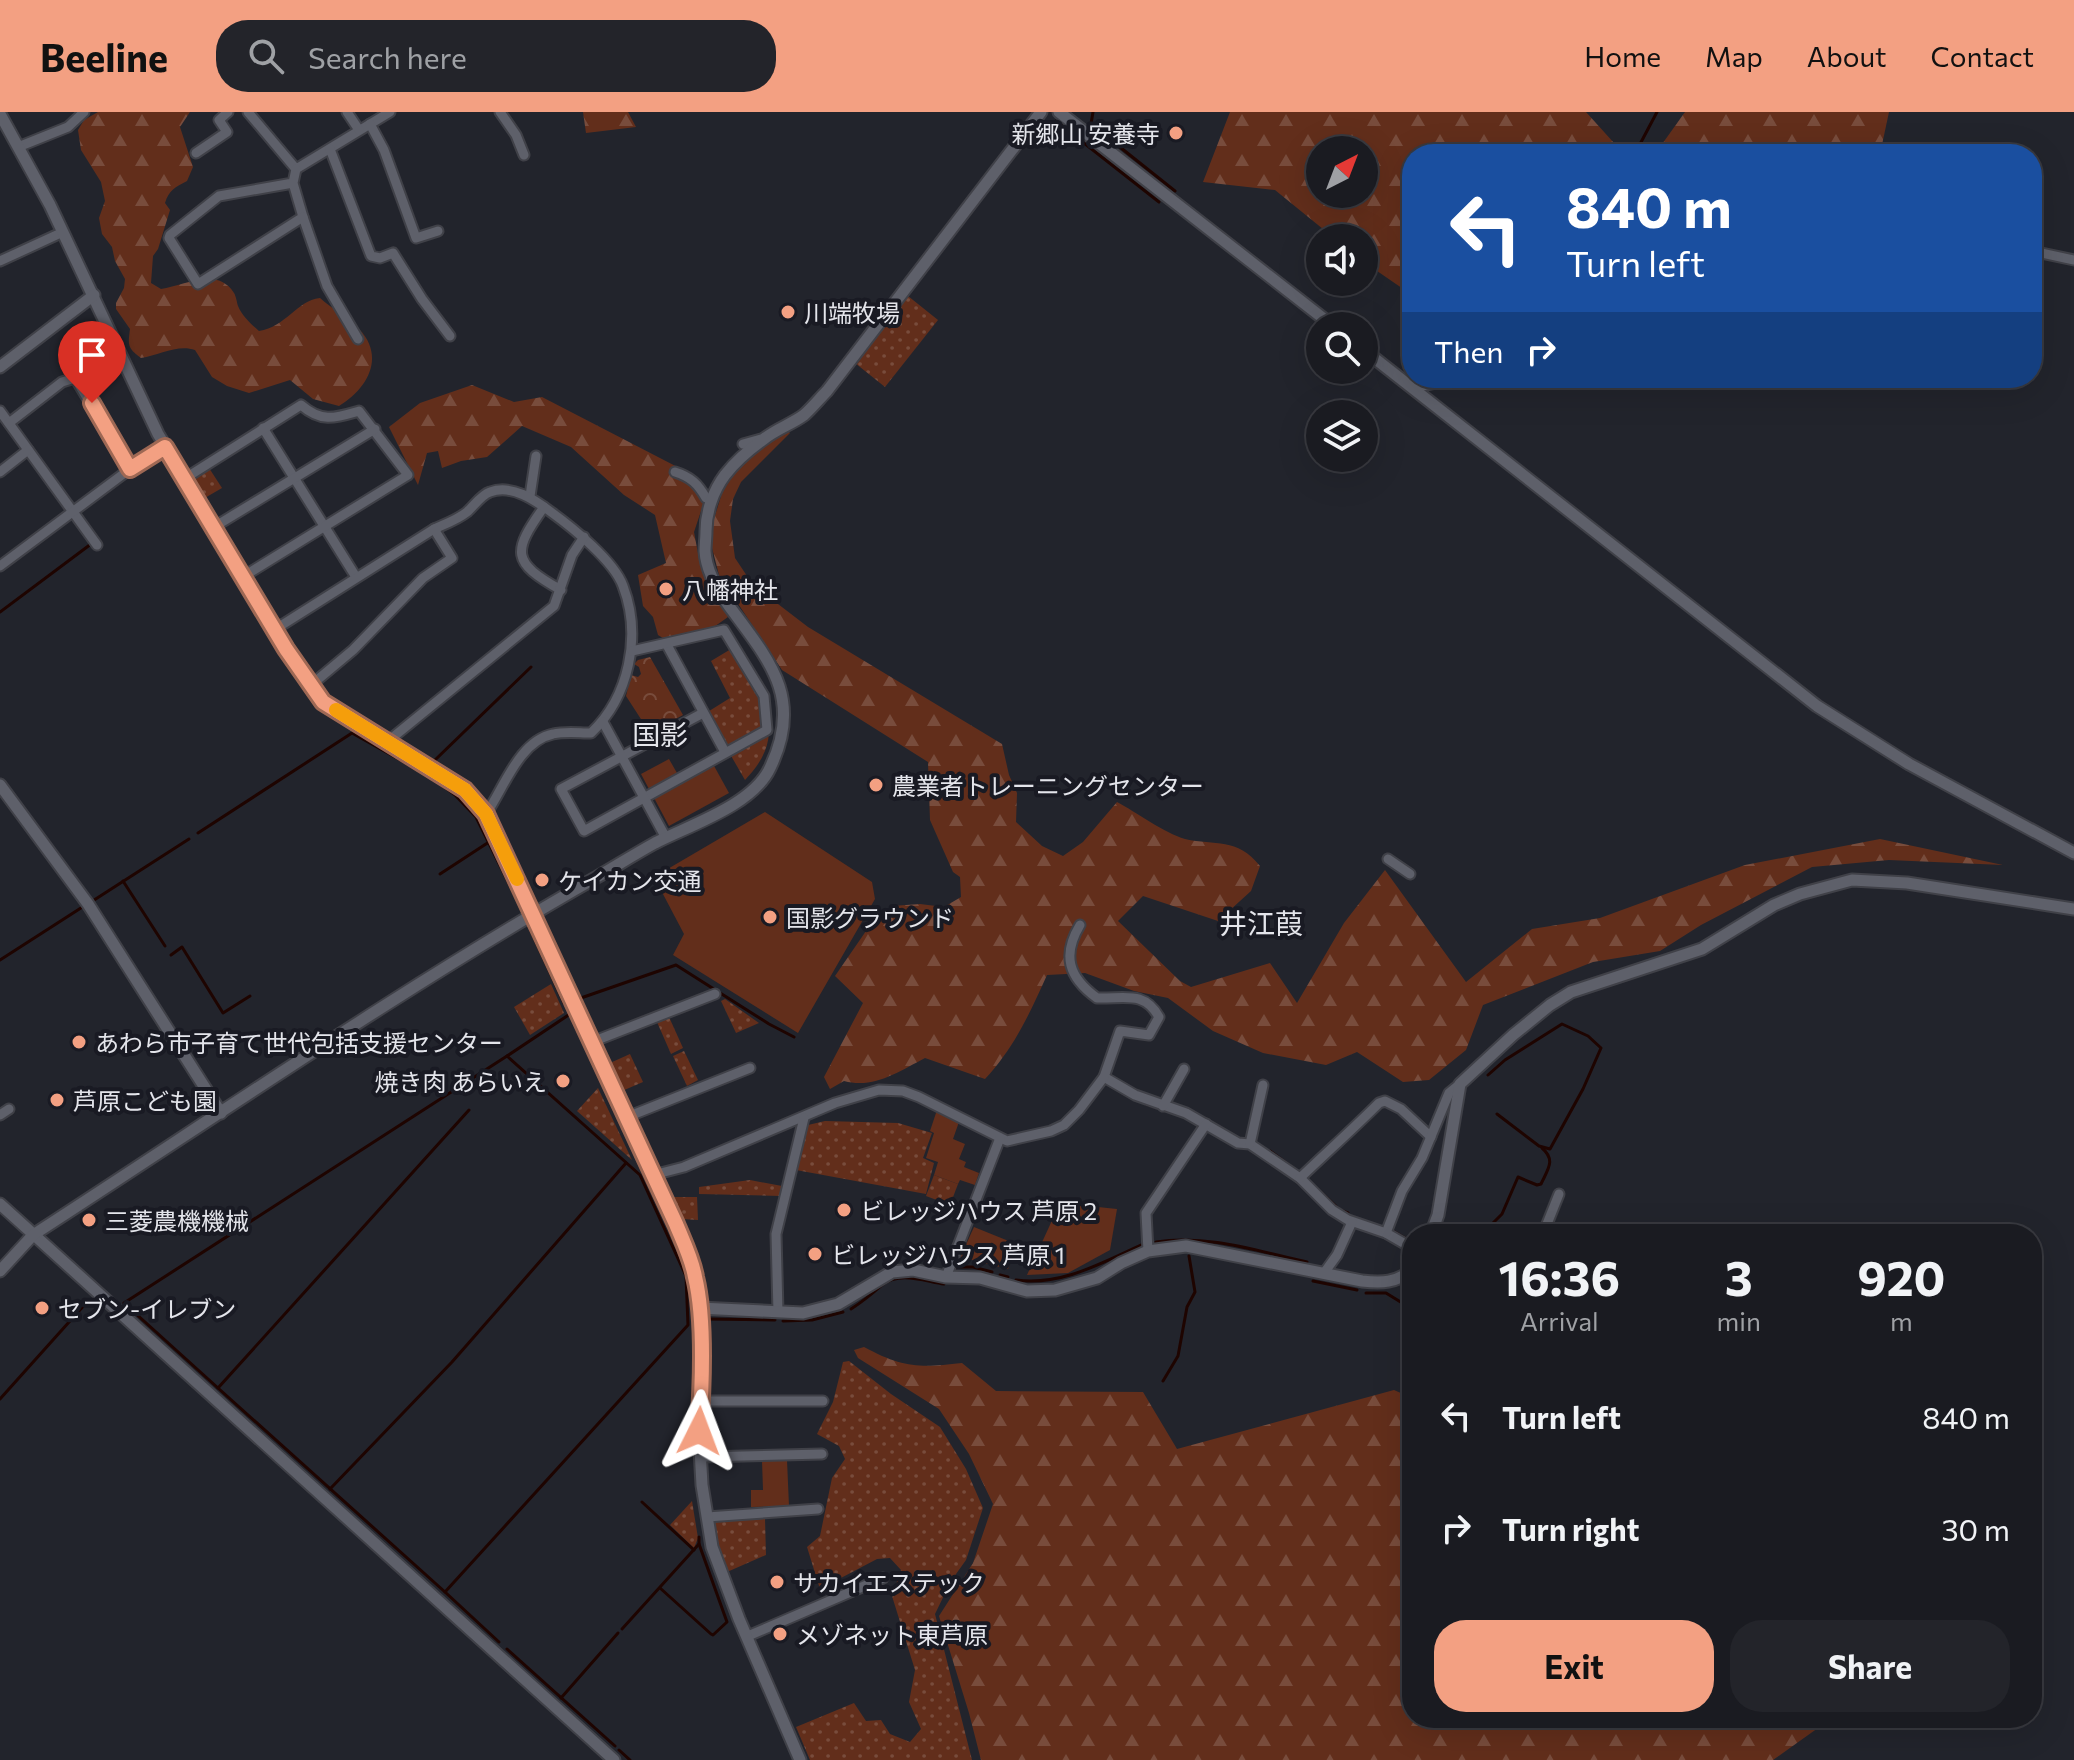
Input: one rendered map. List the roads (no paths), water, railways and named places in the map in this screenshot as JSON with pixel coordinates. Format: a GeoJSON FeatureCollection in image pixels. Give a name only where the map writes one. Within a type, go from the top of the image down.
{"type":"FeatureCollection","features":[{"type":"Feature","properties":{"kind":"street"},"geometry":{"type":"LineString","coordinates":[[18,147],[68,127],[84,112]]}},
{"type":"Feature","properties":{"kind":"street"},"geometry":{"type":"LineString","coordinates":[[196,153],[227,132],[219,120],[228,112]]}},
{"type":"Feature","properties":{"kind":"street"},"geometry":{"type":"LineString","coordinates":[[248,112],[296,169]]}},
{"type":"Feature","properties":{"kind":"street"},"geometry":{"type":"LineString","coordinates":[[347,112],[359,130]]}},
{"type":"Feature","properties":{"kind":"street"},"geometry":{"type":"LineString","coordinates":[[358,339],[327,286],[293,183],[296,169],[390,112]]}},
{"type":"Feature","properties":{"kind":"street"},"geometry":{"type":"LineString","coordinates":[[500,112],[516,135],[524,155]]}},
{"type":"Feature","properties":{"kind":"street"},"geometry":{"type":"LineString","coordinates":[[0,1271],[33,1235],[533,914],[748,794],[769,771],[785,721],[781,687],[766,657],[716,584],[705,552],[706,522],[715,491],[725,474],[764,438],[804,415],[827,391],[1041,112]]}},
{"type":"Feature","properties":{"kind":"street"},"geometry":{"type":"LineString","coordinates":[[1059,112],[1315,312]]}},
{"type":"Feature","properties":{"kind":"street"},"geometry":{"type":"LineString","coordinates":[[0,114],[63,232],[165,447],[310,686],[323,702],[465,790],[486,814],[676,1224],[691,1263],[699,1308],[699,1431],[707,1517],[718,1565],[800,1760]]}},
{"type":"Feature","properties":{"kind":"street"},"geometry":{"type":"LineString","coordinates":[[370,124],[384,150],[416,238],[438,231]]}},
{"type":"Feature","properties":{"kind":"street"},"geometry":{"type":"LineString","coordinates":[[330,149],[371,256],[380,258],[393,253],[450,336]]}},
{"type":"Feature","properties":{"kind":"street"},"geometry":{"type":"LineString","coordinates":[[293,183],[219,196],[169,238],[198,284],[303,217]]}},
{"type":"Feature","properties":{"kind":"street"},"geometry":{"type":"LineString","coordinates":[[0,261],[63,232]]}},
{"type":"Feature","properties":{"kind":"street"},"geometry":{"type":"LineString","coordinates":[[2042,253],[2074,260]]}},
{"type":"Feature","properties":{"kind":"street"},"geometry":{"type":"LineString","coordinates":[[0,367],[94,295]]}},
{"type":"Feature","properties":{"kind":"street"},"geometry":{"type":"LineString","coordinates":[[1378,361],[1402,380]]}},
{"type":"Feature","properties":{"kind":"street"},"geometry":{"type":"LineString","coordinates":[[9,423],[62,382],[75,378],[130,469]]}},
{"type":"Feature","properties":{"kind":"street"},"geometry":{"type":"LineString","coordinates":[[1412,388],[1817,706],[1909,764],[2074,853]]}},
{"type":"Feature","properties":{"kind":"street"},"geometry":{"type":"LineString","coordinates":[[184,479],[301,405],[313,416],[323,418],[359,411],[408,475],[244,576]]}},
{"type":"Feature","properties":{"kind":"street"},"geometry":{"type":"LineString","coordinates":[[0,411],[97,545]]}},
{"type":"Feature","properties":{"kind":"street"},"geometry":{"type":"LineString","coordinates":[[263,428],[356,577]]}},
{"type":"Feature","properties":{"kind":"street"},"geometry":{"type":"LineString","coordinates":[[214,527],[375,429]]}},
{"type":"Feature","properties":{"kind":"street"},"geometry":{"type":"LineString","coordinates":[[743,444],[764,438]]}},
{"type":"Feature","properties":{"kind":"street"},"geometry":{"type":"LineString","coordinates":[[0,566],[130,469],[165,447]]}},
{"type":"Feature","properties":{"kind":"street"},"geometry":{"type":"LineString","coordinates":[[0,472],[28,450]]}},
{"type":"Feature","properties":{"kind":"street"},"geometry":{"type":"LineString","coordinates":[[530,496],[536,456]]}},
{"type":"Feature","properties":{"kind":"street"},"geometry":{"type":"LineString","coordinates":[[675,472],[688,476],[698,484],[706,498]]}},
{"type":"Feature","properties":{"kind":"street"},"geometry":{"type":"LineString","coordinates":[[274,630],[434,529],[458,518],[490,492],[530,496],[584,537],[623,585],[631,623],[632,651],[619,697],[603,722],[591,733],[554,733],[538,739],[525,751],[486,814]]}},
{"type":"Feature","properties":{"kind":"street"},"geometry":{"type":"LineString","coordinates":[[544,507],[530,528],[522,547],[522,559],[528,569],[561,590]]}},
{"type":"Feature","properties":{"kind":"street"},"geometry":{"type":"LineString","coordinates":[[310,686],[353,650],[423,578],[452,558],[434,529]]}},
{"type":"Feature","properties":{"kind":"street"},"geometry":{"type":"LineString","coordinates":[[387,742],[554,606],[572,555],[584,537]]}},
{"type":"Feature","properties":{"kind":"street"},"geometry":{"type":"LineString","coordinates":[[632,651],[724,630],[764,696],[767,730],[584,831],[561,789],[703,713]]}},
{"type":"Feature","properties":{"kind":"street"},"geometry":{"type":"LineString","coordinates":[[667,645],[725,752]]}},
{"type":"Feature","properties":{"kind":"street"},"geometry":{"type":"LineString","coordinates":[[603,722],[666,838]]}},
{"type":"Feature","properties":{"kind":"street"},"geometry":{"type":"LineString","coordinates":[[0,785],[88,904],[221,1113]]}},
{"type":"Feature","properties":{"kind":"street"},"geometry":{"type":"LineString","coordinates":[[1388,859],[1410,874]]}},
{"type":"Feature","properties":{"kind":"street"},"geometry":{"type":"LineString","coordinates":[[1386,1233],[1402,1191],[1431,1137],[1449,1093],[1513,1035],[1571,992],[1702,949],[1774,905],[1852,880],[1907,883],[2074,909]]}},
{"type":"Feature","properties":{"kind":"street"},"geometry":{"type":"LineString","coordinates":[[653,1175],[684,1167],[835,1103],[879,1090],[903,1091],[1007,1141],[1064,1125],[1104,1077],[1120,1031],[1149,1035],[1159,1017],[1152,1005],[1143,1000],[1097,998],[1076,978],[1068,959],[1070,941],[1080,925]]}},
{"type":"Feature","properties":{"kind":"street"},"geometry":{"type":"LineString","coordinates":[[592,1042],[715,994]]}},
{"type":"Feature","properties":{"kind":"street"},"geometry":{"type":"LineString","coordinates":[[627,1117],[750,1068]]}},
{"type":"Feature","properties":{"kind":"street"},"geometry":{"type":"LineString","coordinates":[[1163,1106],[1184,1069]]}},
{"type":"Feature","properties":{"kind":"street"},"geometry":{"type":"LineString","coordinates":[[1104,1077],[1135,1095],[1186,1113],[1238,1143],[1250,1144],[1300,1178],[1332,1210],[1352,1222],[1386,1233],[1402,1242]]}},
{"type":"Feature","properties":{"kind":"street"},"geometry":{"type":"LineString","coordinates":[[1435,1224],[1460,1084]]}},
{"type":"Feature","properties":{"kind":"street"},"geometry":{"type":"LineString","coordinates":[[1250,1144],[1263,1085]]}},
{"type":"Feature","properties":{"kind":"street"},"geometry":{"type":"LineString","coordinates":[[1300,1178],[1345,1139],[1379,1103],[1385,1101],[1401,1109],[1431,1137]]}},
{"type":"Feature","properties":{"kind":"street"},"geometry":{"type":"LineString","coordinates":[[778,1312],[776,1234],[804,1118]]}},
{"type":"Feature","properties":{"kind":"street"},"geometry":{"type":"LineString","coordinates":[[1148,1251],[1146,1213],[1206,1124]]}},
{"type":"Feature","properties":{"kind":"street"},"geometry":{"type":"LineString","coordinates":[[946,1277],[1000,1138]]}},
{"type":"Feature","properties":{"kind":"street"},"geometry":{"type":"LineString","coordinates":[[1547,1224],[1559,1194]]}},
{"type":"Feature","properties":{"kind":"street"},"geometry":{"type":"LineString","coordinates":[[0,1204],[614,1760]]}},
{"type":"Feature","properties":{"kind":"street"},"geometry":{"type":"LineString","coordinates":[[1324,1273],[1337,1255],[1352,1222]]}},
{"type":"Feature","properties":{"kind":"street"},"geometry":{"type":"LineString","coordinates":[[699,1308],[803,1313],[838,1304],[892,1272],[913,1270],[946,1277],[980,1278],[1027,1291],[1055,1290],[1097,1278],[1148,1251],[1186,1246],[1382,1283],[1402,1277]]}},
{"type":"Feature","properties":{"kind":"street"},"geometry":{"type":"LineString","coordinates":[[701,1401],[823,1401]]}},
{"type":"Feature","properties":{"kind":"street"},"geometry":{"type":"LineString","coordinates":[[701,1457],[822,1454]]}},
{"type":"Feature","properties":{"kind":"street"},"geometry":{"type":"LineString","coordinates":[[707,1517],[818,1509]]}},
{"type":"Feature","properties":{"kind":"street"},"geometry":{"type":"LineString","coordinates":[[748,1636],[883,1578]]}},
{"type":"Feature","properties":{"kind":"waterway"},"geometry":{"type":"LineString","coordinates":[[1093,112],[1091,124],[1175,191]]}},
{"type":"Feature","properties":{"kind":"waterway"},"geometry":{"type":"LineString","coordinates":[[1640,144],[1657,112]]}},
{"type":"Feature","properties":{"kind":"waterway"},"geometry":{"type":"LineString","coordinates":[[1056,121],[1159,202]]}},
{"type":"Feature","properties":{"kind":"waterway"},"geometry":{"type":"LineString","coordinates":[[0,612],[91,544]]}},
{"type":"Feature","properties":{"kind":"waterway"},"geometry":{"type":"LineString","coordinates":[[435,760],[531,667]]}},
{"type":"Feature","properties":{"kind":"waterway"},"geometry":{"type":"LineString","coordinates":[[198,833],[352,733],[429,776]]}},
{"type":"Feature","properties":{"kind":"waterway"},"geometry":{"type":"LineString","coordinates":[[438,782],[476,817],[520,906]]}},
{"type":"Feature","properties":{"kind":"waterway"},"geometry":{"type":"LineString","coordinates":[[91,902],[189,839]]}},
{"type":"Feature","properties":{"kind":"waterway"},"geometry":{"type":"LineString","coordinates":[[440,874],[489,842]]}},
{"type":"Feature","properties":{"kind":"waterway"},"geometry":{"type":"LineString","coordinates":[[123,881],[165,946]]}},
{"type":"Feature","properties":{"kind":"waterway"},"geometry":{"type":"LineString","coordinates":[[0,960],[84,906]]}},
{"type":"Feature","properties":{"kind":"waterway"},"geometry":{"type":"LineString","coordinates":[[531,931],[564,1003]]}},
{"type":"Feature","properties":{"kind":"waterway"},"geometry":{"type":"LineString","coordinates":[[171,955],[182,947],[223,1013],[250,996]]}},
{"type":"Feature","properties":{"kind":"waterway"},"geometry":{"type":"LineString","coordinates":[[578,999],[676,965],[794,1037]]}},
{"type":"Feature","properties":{"kind":"waterway"},"geometry":{"type":"LineString","coordinates":[[469,1110],[218,1388],[445,1592],[688,1325],[686,1276],[640,1175],[507,1056],[570,1014]]}},
{"type":"Feature","properties":{"kind":"waterway"},"geometry":{"type":"LineString","coordinates":[[1488,1075],[1505,1060],[1562,1024],[1588,1036],[1601,1048],[1583,1089],[1550,1149],[1539,1146],[1497,1114]]}},
{"type":"Feature","properties":{"kind":"waterway"},"geometry":{"type":"LineString","coordinates":[[218,1388],[124,1303],[507,1056]]}},
{"type":"Feature","properties":{"kind":"waterway"},"geometry":{"type":"LineString","coordinates":[[1146,1104],[1177,1114]]}},
{"type":"Feature","properties":{"kind":"waterway"},"geometry":{"type":"LineString","coordinates":[[1492,1224],[1502,1214],[1518,1177],[1541,1184],[1550,1161],[1542,1148]]}},
{"type":"Feature","properties":{"kind":"waterway"},"geometry":{"type":"LineString","coordinates":[[1270,1151],[1289,1165]]}},
{"type":"Feature","properties":{"kind":"waterway"},"geometry":{"type":"LineString","coordinates":[[330,1489],[452,1362],[626,1163]]}},
{"type":"Feature","properties":{"kind":"waterway"},"geometry":{"type":"LineString","coordinates":[[1311,1183],[1340,1210],[1348,1213]]}},
{"type":"Feature","properties":{"kind":"waterway"},"geometry":{"type":"LineString","coordinates":[[1353,1217],[1363,1221]]}},
{"type":"Feature","properties":{"kind":"waterway"},"geometry":{"type":"LineString","coordinates":[[1393,1231],[1402,1236]]}},
{"type":"Feature","properties":{"kind":"waterway"},"geometry":{"type":"LineString","coordinates":[[1156,1242],[1213,1242],[1307,1262]]}},
{"type":"Feature","properties":{"kind":"waterway"},"geometry":{"type":"LineString","coordinates":[[1016,1280],[1049,1280],[1065,1276],[1096,1266],[1141,1245]]}},
{"type":"Feature","properties":{"kind":"waterway"},"geometry":{"type":"LineString","coordinates":[[1163,1381],[1178,1356],[1187,1307],[1195,1292],[1189,1256]]}},
{"type":"Feature","properties":{"kind":"waterway"},"geometry":{"type":"LineString","coordinates":[[955,1267],[973,1267],[992,1272]]}},
{"type":"Feature","properties":{"kind":"waterway"},"geometry":{"type":"LineString","coordinates":[[1000,1275],[1008,1277]]}},
{"type":"Feature","properties":{"kind":"waterway"},"geometry":{"type":"LineString","coordinates":[[851,1309],[882,1285],[896,1279],[912,1278],[944,1284]]}},
{"type":"Feature","properties":{"kind":"waterway"},"geometry":{"type":"LineString","coordinates":[[1313,1281],[1357,1290]]}},
{"type":"Feature","properties":{"kind":"waterway"},"geometry":{"type":"LineString","coordinates":[[1366,1293],[1386,1293],[1402,1303]]}},
{"type":"Feature","properties":{"kind":"waterway"},"geometry":{"type":"LineString","coordinates":[[0,1399],[87,1302]]}},
{"type":"Feature","properties":{"kind":"waterway"},"geometry":{"type":"LineString","coordinates":[[783,1321],[812,1320],[843,1312]]}},
{"type":"Feature","properties":{"kind":"waterway"},"geometry":{"type":"LineString","coordinates":[[706,1319],[775,1320]]}},
{"type":"Feature","properties":{"kind":"waterway"},"geometry":{"type":"LineString","coordinates":[[642,1502],[694,1550]]}},
{"type":"Feature","properties":{"kind":"waterway"},"geometry":{"type":"LineString","coordinates":[[622,1629],[699,1544],[699,1537]]}},
{"type":"Feature","properties":{"kind":"waterway"},"geometry":{"type":"LineString","coordinates":[[660,1588],[711,1634],[727,1622],[699,1544]]}},
{"type":"Feature","properties":{"kind":"waterway"},"geometry":{"type":"LineString","coordinates":[[445,1592],[499,1642]]}},
{"type":"Feature","properties":{"kind":"waterway"},"geometry":{"type":"LineString","coordinates":[[561,1698],[618,1633]]}},
{"type":"Feature","properties":{"kind":"waterway"},"geometry":{"type":"LineString","coordinates":[[507,1649],[615,1746]]}},
{"type":"Feature","properties":{"kind":"waterway"},"geometry":{"type":"LineString","coordinates":[[619,1750],[630,1760]]}},
{"type":"Feature","properties":{"kind":"place","name":"新郷山 安養寺"},"geometry":{"type":"Point","coordinates":[1176,133]}},
{"type":"Feature","properties":{"kind":"place","name":"川端牧場"},"geometry":{"type":"Point","coordinates":[788,312]}},
{"type":"Feature","properties":{"kind":"place","name":"八幡神社"},"geometry":{"type":"Point","coordinates":[666,589]}},
{"type":"Feature","properties":{"kind":"place","name":"農業者トレーニングセンター"},"geometry":{"type":"Point","coordinates":[876,785]}},
{"type":"Feature","properties":{"kind":"place","name":"ケイカン交通"},"geometry":{"type":"Point","coordinates":[542,880]}},
{"type":"Feature","properties":{"kind":"place","name":"国影グラウンド"},"geometry":{"type":"Point","coordinates":[770,917]}},
{"type":"Feature","properties":{"kind":"place","name":"あわら市子育て世代包括支援センター"},"geometry":{"type":"Point","coordinates":[79,1042]}},
{"type":"Feature","properties":{"kind":"place","name":"焼き肉 あらいえ"},"geometry":{"type":"Point","coordinates":[563,1081]}},
{"type":"Feature","properties":{"kind":"place","name":"芦原こども園"},"geometry":{"type":"Point","coordinates":[57,1100]}},
{"type":"Feature","properties":{"kind":"place","name":"ビレッジハウス 芦原 2"},"geometry":{"type":"Point","coordinates":[844,1210]}},
{"type":"Feature","properties":{"kind":"place","name":"三菱農機機械"},"geometry":{"type":"Point","coordinates":[89,1220]}},
{"type":"Feature","properties":{"kind":"place","name":"ビレッジハウス 芦原 1"},"geometry":{"type":"Point","coordinates":[815,1254]}},
{"type":"Feature","properties":{"kind":"place","name":"セブン-イレブン"},"geometry":{"type":"Point","coordinates":[42,1308]}},
{"type":"Feature","properties":{"kind":"place","name":"サカイエステック"},"geometry":{"type":"Point","coordinates":[777,1582]}},
{"type":"Feature","properties":{"kind":"place","name":"メゾネット東芦原"},"geometry":{"type":"Point","coordinates":[780,1634]}},
{"type":"Feature","properties":{"kind":"district","name":"国影"},"geometry":{"type":"Point","coordinates":[660,734]}},
{"type":"Feature","properties":{"kind":"district","name":"井江葭"},"geometry":{"type":"Point","coordinates":[1261,923]}}]}
